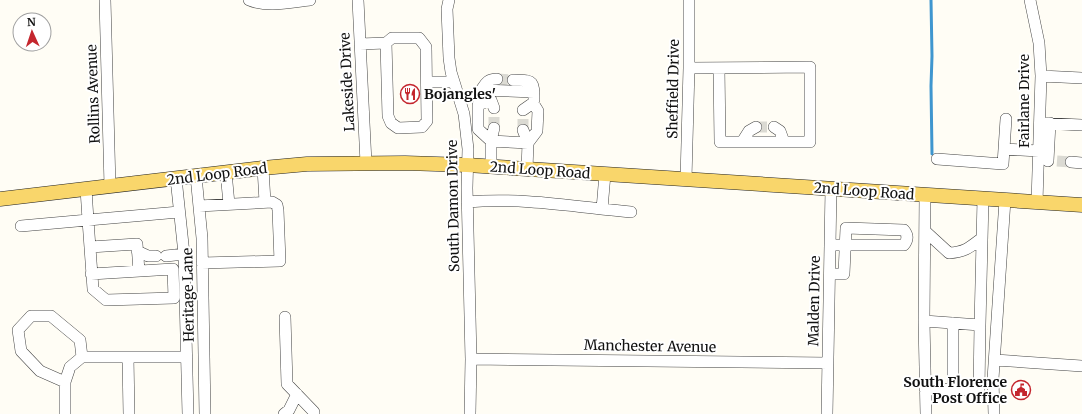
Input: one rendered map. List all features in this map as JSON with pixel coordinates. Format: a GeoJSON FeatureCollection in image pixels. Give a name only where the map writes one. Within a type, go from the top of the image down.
{"type":"FeatureCollection","features":[{"type":"Feature","properties":{"kind":"main road","name":"2nd Loop Road"},"geometry":{"type":"LineString","coordinates":[[0,199],[226,172],[307,164],[405,163],[468,165],[1082,205]]}},
{"type":"Feature","properties":{"kind":"street","name":"Rollins Avenue"},"geometry":{"type":"LineString","coordinates":[[105,0],[110,186]]}},
{"type":"Feature","properties":{"kind":"street"},"geometry":{"type":"LineString","coordinates":[[249,0],[257,3],[273,4],[310,0]]}},
{"type":"Feature","properties":{"kind":"street","name":"Lakeside Drive"},"geometry":{"type":"LineString","coordinates":[[358,0],[366,163]]}},
{"type":"Feature","properties":{"kind":"street","name":"South Damon Drive"},"geometry":{"type":"LineString","coordinates":[[449,0],[447,9],[449,58],[451,72],[464,114],[468,149],[467,202],[471,359],[470,414]]}},
{"type":"Feature","properties":{"kind":"street","name":"Sheffield Drive"},"geometry":{"type":"LineString","coordinates":[[686,179],[689,0]]}},
{"type":"Feature","properties":{"kind":"street","name":"Fairlane Drive"},"geometry":{"type":"LineString","coordinates":[[1030,0],[1039,43],[1045,123],[1046,158],[1037,202]]}},
{"type":"Feature","properties":{"kind":"street"},"geometry":{"type":"LineString","coordinates":[[360,44],[386,43],[392,38],[419,38],[426,47],[427,121],[422,127],[398,128],[391,123],[388,116],[386,43]]}},
{"type":"Feature","properties":{"kind":"street"},"geometry":{"type":"LineString","coordinates":[[689,68],[810,67],[810,142],[720,142],[719,68]]}},
{"type":"Feature","properties":{"kind":"street"},"geometry":{"type":"LineString","coordinates":[[1041,76],[1082,78]]}},
{"type":"Feature","properties":{"kind":"street"},"geometry":{"type":"LineString","coordinates":[[497,79],[488,80],[478,130],[491,141],[528,143]]}},
{"type":"Feature","properties":{"kind":"street"},"geometry":{"type":"LineString","coordinates":[[513,80],[530,81],[532,83],[538,111],[537,131],[528,143]]}},
{"type":"Feature","properties":{"kind":"street"},"geometry":{"type":"LineString","coordinates":[[427,82],[454,82]]}},
{"type":"Feature","properties":{"kind":"street"},"geometry":{"type":"LineString","coordinates":[[460,102],[485,98],[534,98]]}},
{"type":"Feature","properties":{"kind":"street"},"geometry":{"type":"LineString","coordinates":[[523,110],[534,98]]}},
{"type":"Feature","properties":{"kind":"street"},"geometry":{"type":"LineString","coordinates":[[937,159],[1003,164],[1006,119]]}},
{"type":"Feature","properties":{"kind":"street"},"geometry":{"type":"LineString","coordinates":[[1045,123],[1082,125]]}},
{"type":"Feature","properties":{"kind":"street"},"geometry":{"type":"LineString","coordinates":[[742,142],[749,131],[756,127]]}},
{"type":"Feature","properties":{"kind":"street"},"geometry":{"type":"LineString","coordinates":[[774,127],[780,131],[784,142]]}},
{"type":"Feature","properties":{"kind":"street"},"geometry":{"type":"LineString","coordinates":[[491,167],[491,141],[494,128]]}},
{"type":"Feature","properties":{"kind":"street"},"geometry":{"type":"LineString","coordinates":[[523,130],[528,143],[527,169]]}},
{"type":"Feature","properties":{"kind":"street"},"geometry":{"type":"LineString","coordinates":[[1004,149],[1046,158]]}},
{"type":"Feature","properties":{"kind":"street"},"geometry":{"type":"LineString","coordinates":[[262,168],[265,202]]}},
{"type":"Feature","properties":{"kind":"street"},"geometry":{"type":"LineString","coordinates":[[226,172],[229,204]]}},
{"type":"Feature","properties":{"kind":"street"},"geometry":{"type":"LineString","coordinates":[[602,209],[605,174]]}},
{"type":"Feature","properties":{"kind":"street","name":"Heritage Lane"},"geometry":{"type":"LineString","coordinates":[[196,176],[202,238],[205,414]]}},
{"type":"Feature","properties":{"kind":"street","name":"Heritage Lane"},"geometry":{"type":"LineString","coordinates":[[176,178],[184,254],[180,298],[187,357],[188,414]]}},
{"type":"Feature","properties":{"kind":"street"},"geometry":{"type":"LineString","coordinates":[[86,189],[93,289],[106,300],[180,298],[174,269],[92,274]]}},
{"type":"Feature","properties":{"kind":"street","name":"Malden Drive"},"geometry":{"type":"LineString","coordinates":[[828,414],[831,189]]}},
{"type":"Feature","properties":{"kind":"street"},"geometry":{"type":"LineString","coordinates":[[925,195],[924,321],[926,414]]}},
{"type":"Feature","properties":{"kind":"street"},"geometry":{"type":"LineString","coordinates":[[925,389],[979,390],[983,199]]}},
{"type":"Feature","properties":{"kind":"street"},"geometry":{"type":"LineString","coordinates":[[994,414],[993,379],[1005,200]]}},
{"type":"Feature","properties":{"kind":"street"},"geometry":{"type":"LineString","coordinates":[[467,202],[500,201],[537,203],[631,212]]}},
{"type":"Feature","properties":{"kind":"street"},"geometry":{"type":"LineString","coordinates":[[199,206],[272,202],[277,205],[278,210],[280,261],[202,263]]}},
{"type":"Feature","properties":{"kind":"street"},"geometry":{"type":"LineString","coordinates":[[21,226],[180,212]]}},
{"type":"Feature","properties":{"kind":"street"},"geometry":{"type":"LineString","coordinates":[[830,245],[845,245],[904,246],[907,242],[906,233],[904,230],[846,228],[845,245],[844,274],[830,274]]}},
{"type":"Feature","properties":{"kind":"street"},"geometry":{"type":"LineString","coordinates":[[925,231],[948,253],[968,249],[982,238]]}},
{"type":"Feature","properties":{"kind":"street"},"geometry":{"type":"LineString","coordinates":[[90,247],[137,244],[138,271]]}},
{"type":"Feature","properties":{"kind":"street"},"geometry":{"type":"LineString","coordinates":[[137,250],[148,256],[184,254]]}},
{"type":"Feature","properties":{"kind":"street"},"geometry":{"type":"LineString","coordinates":[[65,382],[40,371],[22,351],[18,330],[30,316],[51,316],[80,340],[82,357]]}},
{"type":"Feature","properties":{"kind":"street"},"geometry":{"type":"LineString","coordinates":[[285,317],[287,384],[314,412],[314,414]]}},
{"type":"Feature","properties":{"kind":"street"},"geometry":{"type":"LineString","coordinates":[[924,321],[980,325]]}},
{"type":"Feature","properties":{"kind":"street"},"geometry":{"type":"LineString","coordinates":[[953,323],[953,390]]}},
{"type":"Feature","properties":{"kind":"street"},"geometry":{"type":"LineString","coordinates":[[65,414],[65,382],[70,367],[82,357],[187,357]]}},
{"type":"Feature","properties":{"kind":"street"},"geometry":{"type":"LineString","coordinates":[[128,357],[129,414]]}},
{"type":"Feature","properties":{"kind":"street","name":"Manchester Avenue"},"geometry":{"type":"LineString","coordinates":[[471,359],[828,363]]}},
{"type":"Feature","properties":{"kind":"street"},"geometry":{"type":"LineString","coordinates":[[994,360],[1082,366]]}},
{"type":"Feature","properties":{"kind":"street"},"geometry":{"type":"LineString","coordinates":[[284,414],[289,410],[297,394]]}},
{"type":"Feature","properties":{"kind":"waterway"},"geometry":{"type":"LineString","coordinates":[[931,0],[932,154]]}},
{"type":"Feature","properties":{"kind":"tunnel"},"geometry":{"type":"LineString","coordinates":[[497,79],[513,80]]}},
{"type":"Feature","properties":{"kind":"tunnel"},"geometry":{"type":"LineString","coordinates":[[494,108],[494,128]]}},
{"type":"Feature","properties":{"kind":"tunnel"},"geometry":{"type":"LineString","coordinates":[[523,110],[523,130]]}},
{"type":"Feature","properties":{"kind":"tunnel"},"geometry":{"type":"LineString","coordinates":[[756,127],[774,127]]}},
{"type":"Feature","properties":{"kind":"tunnel"},"geometry":{"type":"LineString","coordinates":[[1057,161],[1071,162]]}},
{"type":"Feature","properties":{"kind":"place","name":"Bojangles'"},"geometry":{"type":"Point","coordinates":[410,94]}},
{"type":"Feature","properties":{"kind":"place","name":"South Florence Post Office"},"geometry":{"type":"Point","coordinates":[1021,390]}}]}
